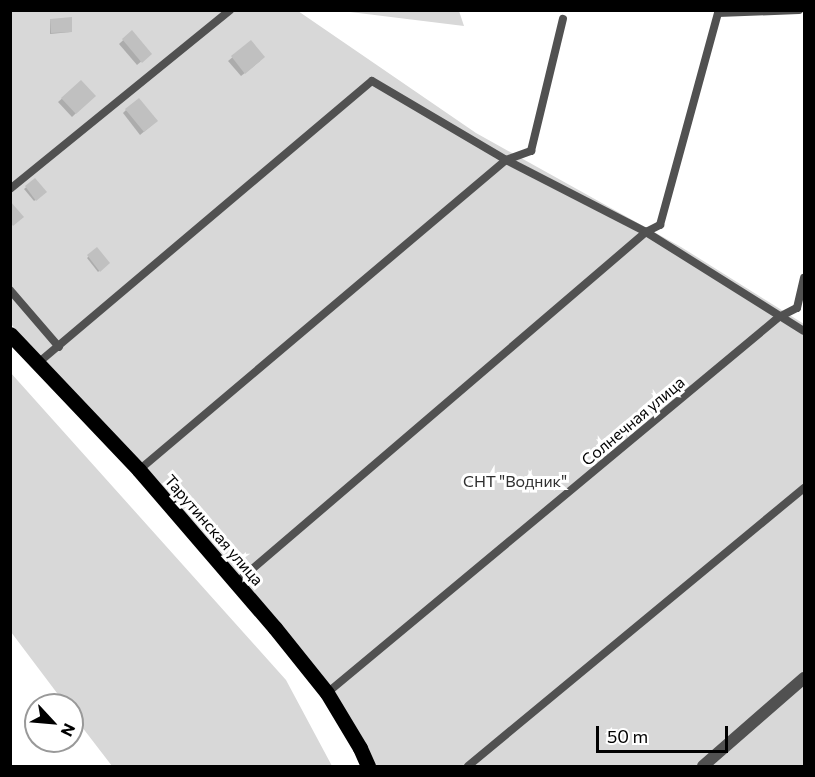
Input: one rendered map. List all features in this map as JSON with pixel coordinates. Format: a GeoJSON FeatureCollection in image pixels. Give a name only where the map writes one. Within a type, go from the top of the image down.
{"type":"FeatureCollection","features":[{"type":"Feature","properties":{"kind":"main road","name":"Тарутинская улица"},"geometry":{"type":"LineString","coordinates":[[10,334],[138,470],[236,583],[327,693],[360,748],[368,766]]}},
{"type":"Feature","properties":{"kind":"street"},"geometry":{"type":"LineString","coordinates":[[703,766],[804,678]]}},
{"type":"Feature","properties":{"kind":"lane"},"geometry":{"type":"LineString","coordinates":[[10,189],[230,10]]}},
{"type":"Feature","properties":{"kind":"lane"},"geometry":{"type":"LineString","coordinates":[[236,583],[646,232],[660,225],[718,13],[798,10]]}},
{"type":"Feature","properties":{"kind":"lane"},"geometry":{"type":"LineString","coordinates":[[138,470],[506,160],[531,151],[563,19]]}},
{"type":"Feature","properties":{"kind":"lane"},"geometry":{"type":"LineString","coordinates":[[38,363],[372,81],[506,160],[646,232],[804,331]]}},
{"type":"Feature","properties":{"kind":"lane","name":"Солнечная улица"},"geometry":{"type":"LineString","coordinates":[[327,693],[779,317],[797,308],[804,278]]}},
{"type":"Feature","properties":{"kind":"lane"},"geometry":{"type":"LineString","coordinates":[[10,290],[59,347]]}},
{"type":"Feature","properties":{"kind":"lane"},"geometry":{"type":"LineString","coordinates":[[468,766],[804,488]]}},
{"type":"Feature","properties":{"kind":"green space","name":"СНТ \"Водник\""},"geometry":{"type":"Polygon","coordinates":[[[10,11],[298,11],[476,133],[681,247],[804,324],[804,766],[368,766],[360,748],[236,583],[11,324],[10,11]]]}},
{"type":"Feature","properties":{"kind":"green space"},"geometry":{"type":"Polygon","coordinates":[[[342,11],[459,11],[464,26],[342,11]]]}},
{"type":"Feature","properties":{"kind":"green space"},"geometry":{"type":"Polygon","coordinates":[[[10,372],[286,680],[332,766],[112,766],[84,730],[84,693],[57,693],[11,632],[10,372]]]}},
{"type":"Feature","properties":{"kind":"building"},"geometry":{"type":"Polygon","coordinates":[[[72,17],[72,32],[51,33],[50,19],[72,17]]]}},
{"type":"Feature","properties":{"kind":"building"},"geometry":{"type":"Polygon","coordinates":[[[132,30],[152,54],[142,63],[122,39],[132,30]]]}},
{"type":"Feature","properties":{"kind":"building"},"geometry":{"type":"Polygon","coordinates":[[[251,40],[265,57],[245,74],[231,56],[251,40]]]}},
{"type":"Feature","properties":{"kind":"building"},"geometry":{"type":"Polygon","coordinates":[[[81,80],[96,96],[76,114],[61,98],[81,80]]]}},
{"type":"Feature","properties":{"kind":"building"},"geometry":{"type":"Polygon","coordinates":[[[139,98],[158,121],[144,132],[125,109],[139,98]]]}},
{"type":"Feature","properties":{"kind":"building"},"geometry":{"type":"Polygon","coordinates":[[[35,178],[47,192],[36,201],[25,186],[35,178]]]}},
{"type":"Feature","properties":{"kind":"building"},"geometry":{"type":"Polygon","coordinates":[[[10,201],[24,217],[13,226],[10,222],[10,201]]]}},
{"type":"Feature","properties":{"kind":"building"},"geometry":{"type":"Polygon","coordinates":[[[97,247],[110,263],[100,272],[87,255],[97,247]]]}}]}
